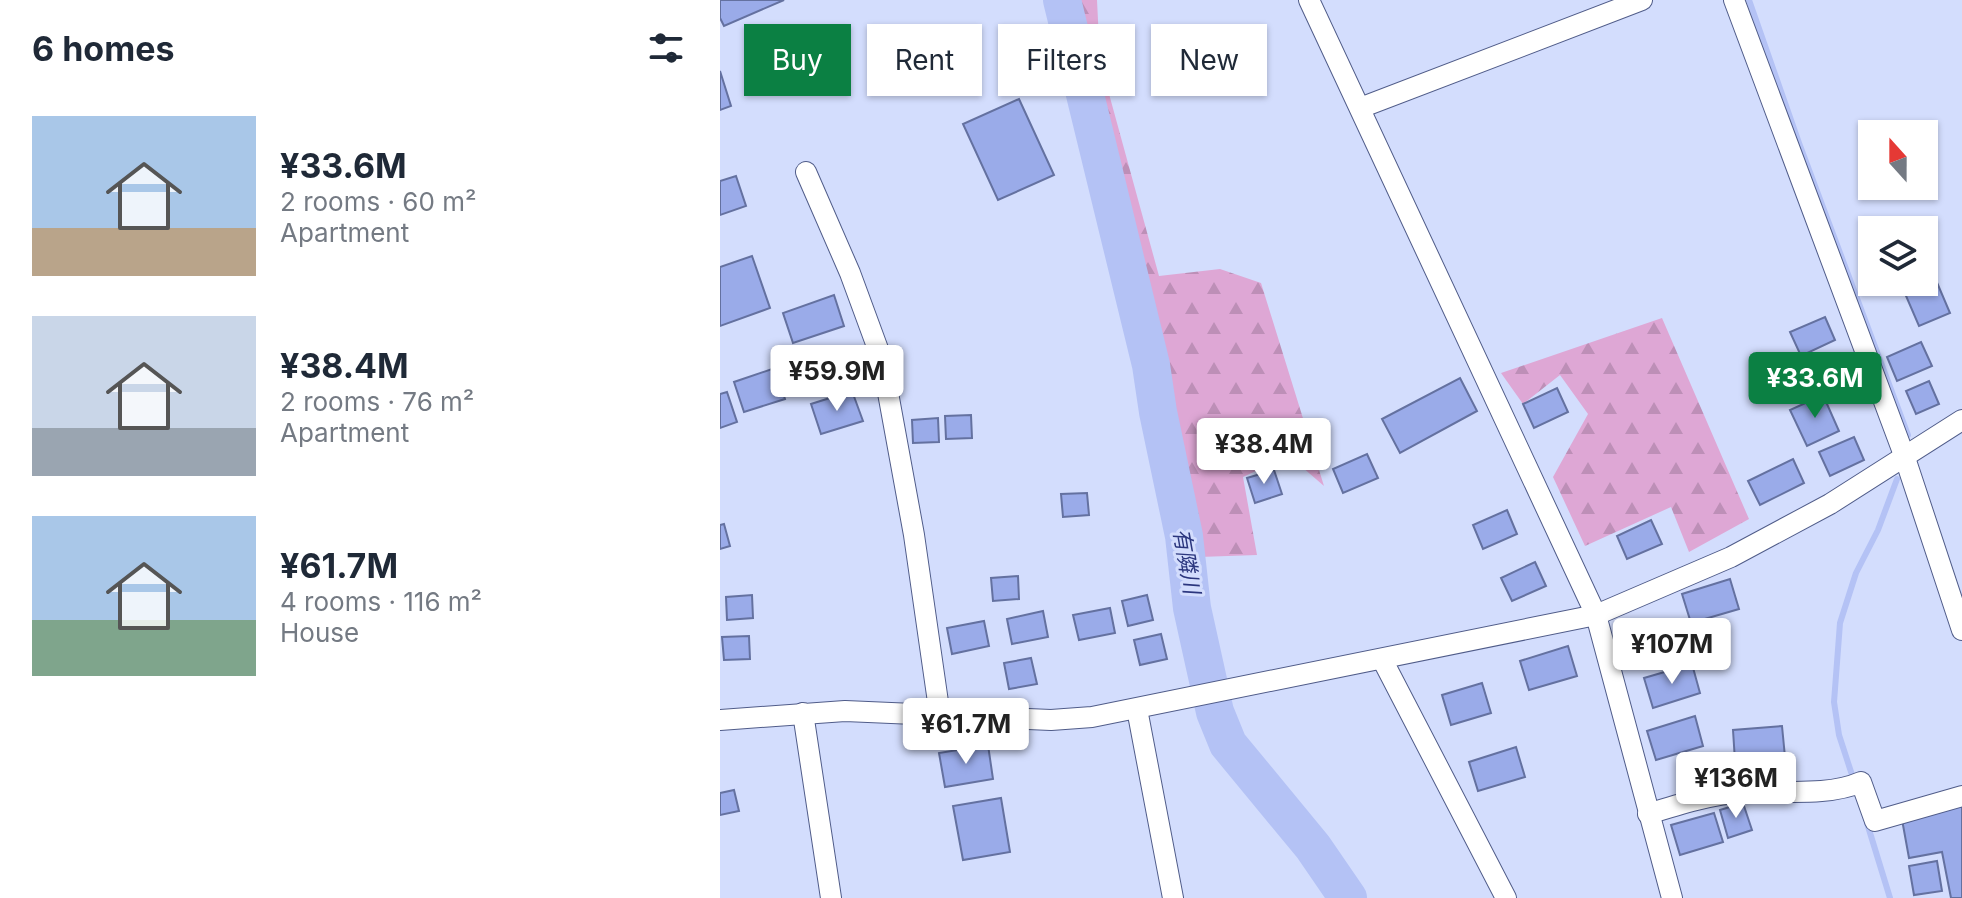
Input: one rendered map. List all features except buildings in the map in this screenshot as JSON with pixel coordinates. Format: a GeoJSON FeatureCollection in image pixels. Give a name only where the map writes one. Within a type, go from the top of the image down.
{"type":"FeatureCollection","features":[{"type":"Feature","properties":{"kind":"street"},"geometry":{"type":"LineString","coordinates":[[1309,0],[1596,615],[1672,898]]}},
{"type":"Feature","properties":{"kind":"street"},"geometry":{"type":"LineString","coordinates":[[1360,108],[1642,0]]}},
{"type":"Feature","properties":{"kind":"street"},"geometry":{"type":"LineString","coordinates":[[1734,0],[1904,455],[1962,630]]}},
{"type":"Feature","properties":{"kind":"street"},"geometry":{"type":"LineString","coordinates":[[806,172],[850,273],[882,360],[914,535],[940,716]]}},
{"type":"Feature","properties":{"kind":"street"},"geometry":{"type":"LineString","coordinates":[[720,720],[845,711],[1051,720],[1092,717],[1596,615],[1731,557],[1830,504],[1962,420]]}},
{"type":"Feature","properties":{"kind":"street"},"geometry":{"type":"LineString","coordinates":[[1382,659],[1506,898]]}},
{"type":"Feature","properties":{"kind":"street"},"geometry":{"type":"LineString","coordinates":[[1137,709],[1173,898]]}},
{"type":"Feature","properties":{"kind":"street"},"geometry":{"type":"LineString","coordinates":[[803,713],[831,898]]}},
{"type":"Feature","properties":{"kind":"street"},"geometry":{"type":"LineString","coordinates":[[1648,814],[1700,798],[1742,792],[1853,786],[1875,821],[1962,796]]}},
{"type":"Feature","properties":{"kind":"green space"},"geometry":{"type":"Polygon","coordinates":[[[1072,0],[1097,0],[1098,24],[1078,24],[1072,0]]]}},
{"type":"Feature","properties":{"kind":"green space"},"geometry":{"type":"Polygon","coordinates":[[[1096,96],[1110,96],[1159,276],[1220,269],[1261,283],[1324,486],[1302,467],[1282,459],[1243,477],[1257,555],[1199,557],[1096,96]]]}},
{"type":"Feature","properties":{"kind":"green space"},"geometry":{"type":"Polygon","coordinates":[[[1662,318],[1749,519],[1689,552],[1671,507],[1585,546],[1553,477],[1588,414],[1560,375],[1523,404],[1501,373],[1662,318]]]}},
{"type":"Feature","properties":{"kind":"waterway","name":"有隣川"},"geometry":{"type":"LineString","coordinates":[[1062,0],[1151,365],[1184,536],[1192,608],[1215,712],[1228,744],[1313,847],[1348,898]]}},
{"type":"Feature","properties":{"kind":"waterway"},"geometry":{"type":"LineString","coordinates":[[1749,0],[1908,435]]}},
{"type":"Feature","properties":{"kind":"waterway"},"geometry":{"type":"LineString","coordinates":[[1854,781],[1839,735],[1834,702],[1840,623],[1856,573],[1878,530],[1897,479]]}},
{"type":"Feature","properties":{"kind":"waterway"},"geometry":{"type":"LineString","coordinates":[[1867,823],[1890,898]]}}]}
